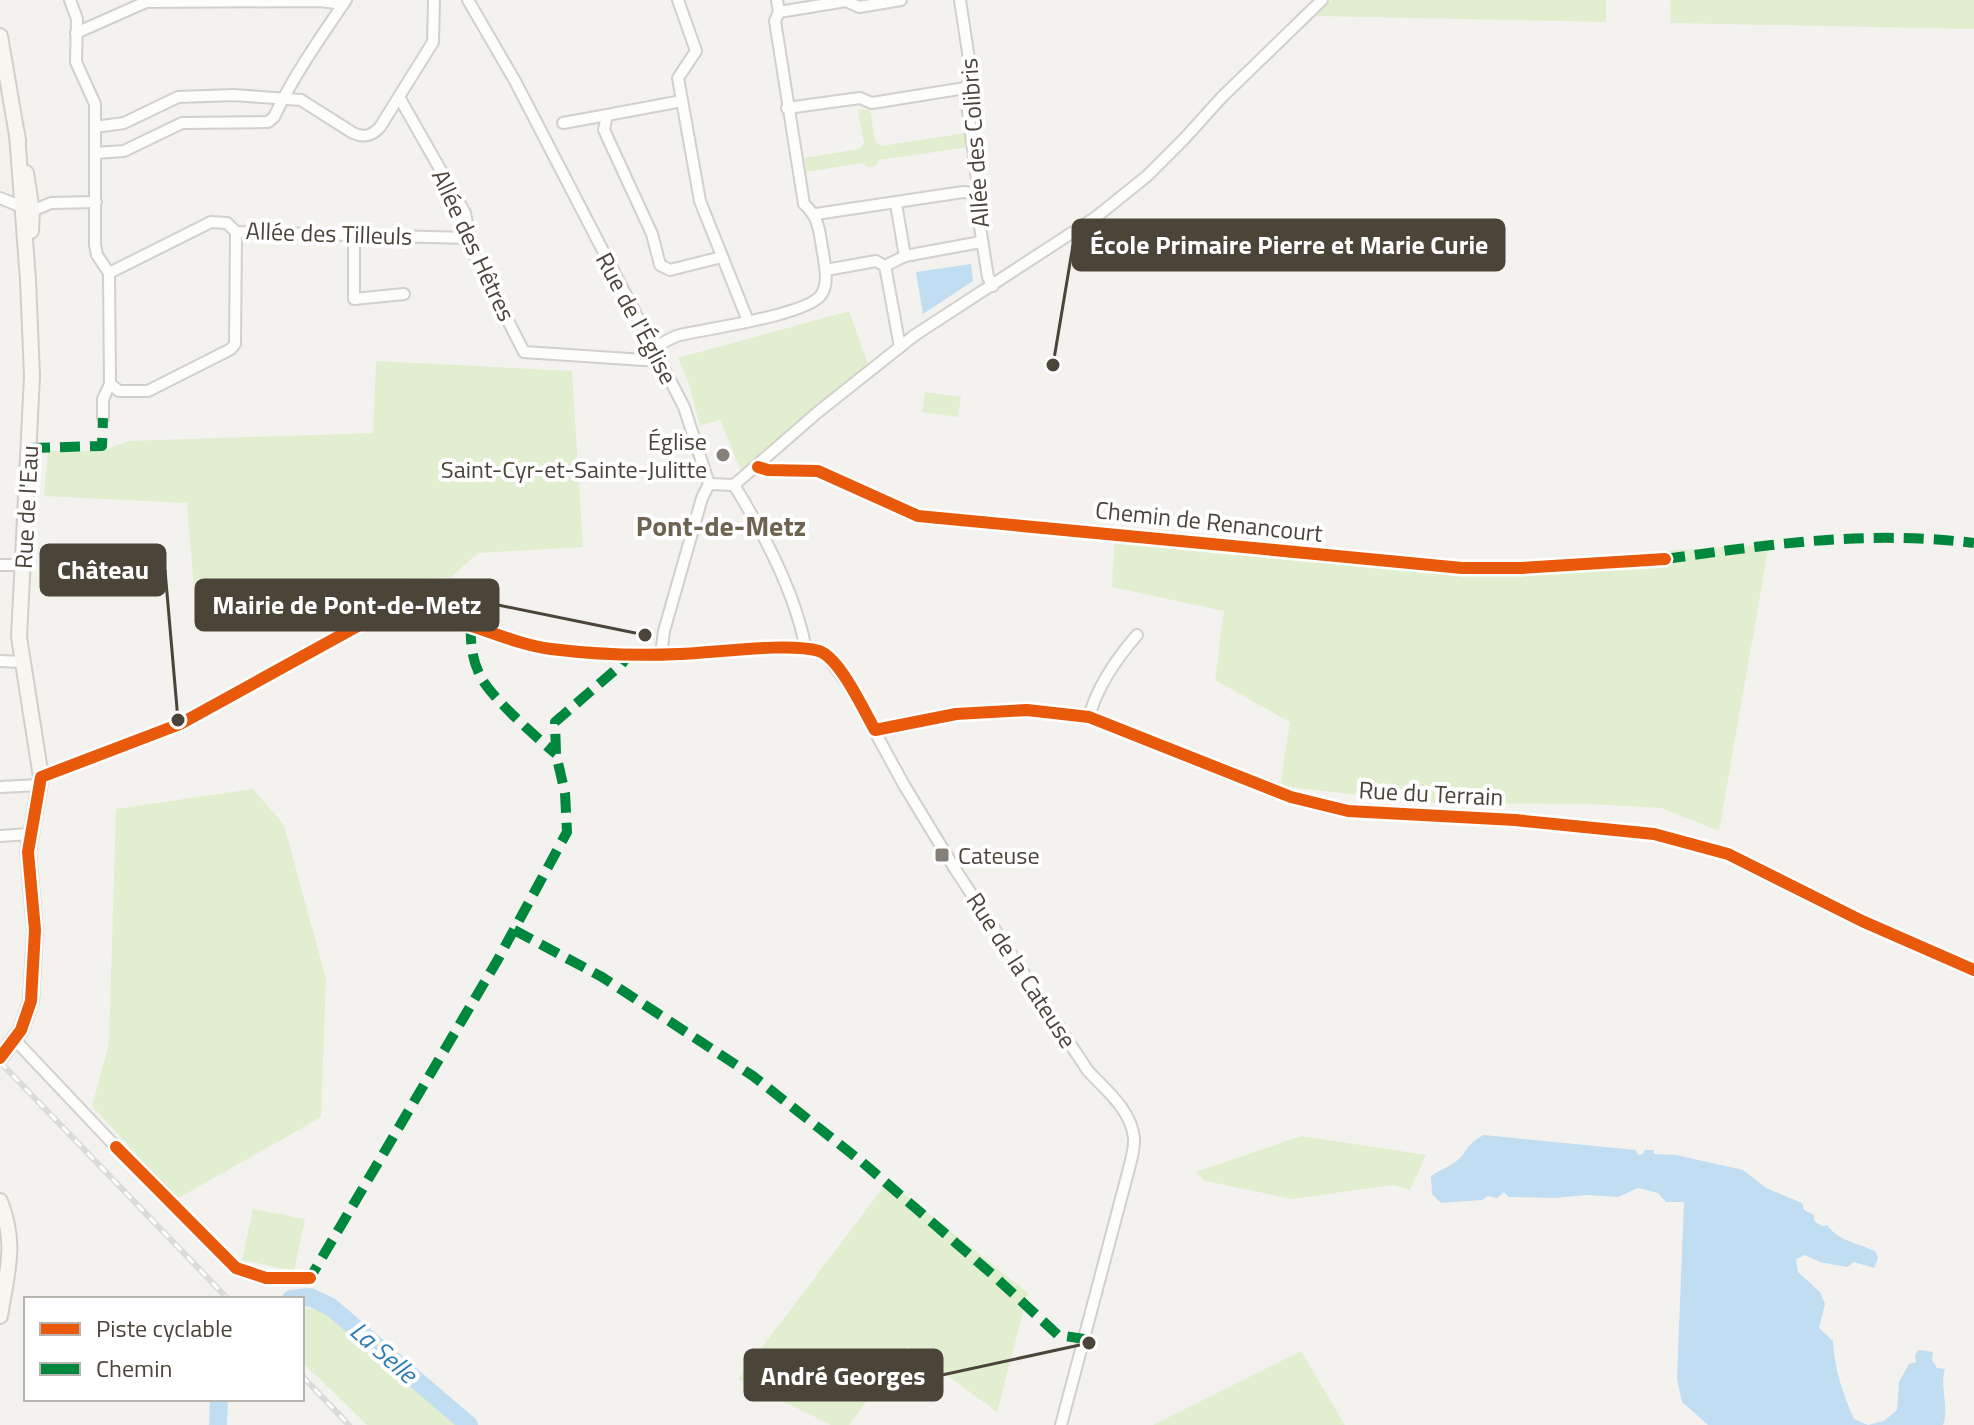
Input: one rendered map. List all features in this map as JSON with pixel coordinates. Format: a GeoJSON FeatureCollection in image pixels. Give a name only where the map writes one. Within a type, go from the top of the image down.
{"type":"FeatureCollection","features":[{"type":"Feature","properties":{"kind":"street"},"geometry":{"type":"LineString","coordinates":[[70,0],[77,19],[76,62],[95,104],[95,250],[109,273],[110,384],[103,399],[103,418]]}},
{"type":"Feature","properties":{"kind":"street"},"geometry":{"type":"LineString","coordinates":[[95,127],[124,123],[178,97],[284,97],[307,102],[353,133],[363,136],[375,133],[433,42],[434,0]]}},
{"type":"Feature","properties":{"kind":"street","name":"Rue de l'Église"},"geometry":{"type":"LineString","coordinates":[[468,0],[515,81],[684,407],[709,484]]}},
{"type":"Feature","properties":{"kind":"street"},"geometry":{"type":"LineString","coordinates":[[678,0],[696,51],[678,78],[700,201],[748,321]]}},
{"type":"Feature","properties":{"kind":"street"},"geometry":{"type":"LineString","coordinates":[[653,349],[677,336],[728,328],[810,305],[821,296],[826,270],[816,214],[804,204],[775,21],[778,6],[846,1],[859,7],[901,0]]}},
{"type":"Feature","properties":{"kind":"street","name":"Allée des Colibris"},"geometry":{"type":"LineString","coordinates":[[960,0],[972,79],[965,88],[977,179],[981,242],[988,277],[993,286]]}},
{"type":"Feature","properties":{"kind":"street"},"geometry":{"type":"LineString","coordinates":[[661,654],[678,580],[709,484],[734,485],[818,412],[915,335],[1096,217],[1147,176],[1222,97],[1322,0]]}},
{"type":"Feature","properties":{"kind":"street"},"geometry":{"type":"LineString","coordinates":[[76,33],[146,2],[345,2],[318,45],[302,62],[268,122],[182,123],[129,149],[95,153]]}},
{"type":"Feature","properties":{"kind":"street","name":"Rue de l'Eau"},"geometry":{"type":"LineString","coordinates":[[0,36],[26,202],[32,399],[19,637],[40,781],[28,861],[35,930],[32,991],[29,1009],[15,1040],[0,1058]]}},
{"type":"Feature","properties":{"kind":"street"},"geometry":{"type":"LineString","coordinates":[[787,108],[860,98],[872,103],[965,88]]}},
{"type":"Feature","properties":{"kind":"street","name":"Allée des Hêtres"},"geometry":{"type":"LineString","coordinates":[[399,97],[465,213],[469,238],[477,259],[524,352],[659,361]]}},
{"type":"Feature","properties":{"kind":"street"},"geometry":{"type":"LineString","coordinates":[[563,123],[682,101]]}},
{"type":"Feature","properties":{"kind":"street"},"geometry":{"type":"LineString","coordinates":[[607,115],[604,130],[652,234],[660,265],[670,270],[722,257]]}},
{"type":"Feature","properties":{"kind":"street"},"geometry":{"type":"LineString","coordinates":[[816,214],[963,192],[976,193]]}},
{"type":"Feature","properties":{"kind":"street"},"geometry":{"type":"LineString","coordinates":[[0,197],[26,202],[96,202]]}},
{"type":"Feature","properties":{"kind":"street"},"geometry":{"type":"LineString","coordinates":[[896,204],[905,256]]}},
{"type":"Feature","properties":{"kind":"street","name":"Allée des Tilleuls"},"geometry":{"type":"LineString","coordinates":[[109,273],[205,224],[227,223],[236,232],[469,238]]}},
{"type":"Feature","properties":{"kind":"street"},"geometry":{"type":"LineString","coordinates":[[110,384],[119,391],[148,391],[231,349],[235,344],[236,232]]}},
{"type":"Feature","properties":{"kind":"street"},"geometry":{"type":"LineString","coordinates":[[354,233],[354,299],[404,294]]}},
{"type":"Feature","properties":{"kind":"street"},"geometry":{"type":"LineString","coordinates":[[885,266],[905,256],[981,242]]}},
{"type":"Feature","properties":{"kind":"street"},"geometry":{"type":"LineString","coordinates":[[826,270],[876,261],[885,266]]}},
{"type":"Feature","properties":{"kind":"street"},"geometry":{"type":"LineString","coordinates":[[885,266],[900,347]]}},
{"type":"Feature","properties":{"kind":"street","name":"Chemin de Renancourt"},"geometry":{"type":"LineString","coordinates":[[758,467],[818,471],[918,516],[1462,568],[1521,568],[1665,559]]}},
{"type":"Feature","properties":{"kind":"street"},"geometry":{"type":"LineString","coordinates":[[0,787],[40,781],[180,724],[374,617],[387,613],[413,612],[437,616],[471,624],[530,645],[553,649],[661,654],[806,650],[795,609],[748,508],[734,485]]}},
{"type":"Feature","properties":{"kind":"street"},"geometry":{"type":"LineString","coordinates":[[0,565],[23,565]]}},
{"type":"Feature","properties":{"kind":"street"},"geometry":{"type":"LineString","coordinates":[[1089,717],[1108,675],[1137,635]]}},
{"type":"Feature","properties":{"kind":"street","name":"Rue de la Cateuse"},"geometry":{"type":"LineString","coordinates":[[806,650],[824,653],[832,660],[955,869],[1088,1071],[1115,1099],[1130,1125],[1134,1140],[1127,1176],[1061,1425]]}},
{"type":"Feature","properties":{"kind":"street"},"geometry":{"type":"LineString","coordinates":[[0,661],[22,662]]}},
{"type":"Feature","properties":{"kind":"street","name":"Rue du Terrain"},"geometry":{"type":"LineString","coordinates":[[875,730],[956,714],[1013,711],[1089,717],[1291,797],[1348,811],[1515,820],[1654,834],[1728,854],[1862,921],[1974,970]]}},
{"type":"Feature","properties":{"kind":"street"},"geometry":{"type":"LineString","coordinates":[[0,836],[30,834]]}},
{"type":"Feature","properties":{"kind":"street"},"geometry":{"type":"LineString","coordinates":[[15,1040],[116,1147]]}},
{"type":"Feature","properties":{"kind":"street"},"geometry":{"type":"LineString","coordinates":[[0,1201],[11,1238],[0,1316]]}},
{"type":"Feature","properties":{"kind":"green space"},"geometry":{"type":"Polygon","coordinates":[[[1331,0],[1606,0],[1606,22],[1315,16],[1331,0]]]}},
{"type":"Feature","properties":{"kind":"green space"},"geometry":{"type":"Polygon","coordinates":[[[1670,0],[1974,0],[1974,29],[1671,23],[1670,0]]]}},
{"type":"Feature","properties":{"kind":"green space"},"geometry":{"type":"Polygon","coordinates":[[[870,109],[875,141],[881,146],[966,133],[969,147],[879,160],[876,166],[868,167],[863,163],[806,172],[805,158],[859,149],[864,144],[858,110],[870,109]]]}},
{"type":"Feature","properties":{"kind":"green space"},"geometry":{"type":"Polygon","coordinates":[[[849,311],[868,364],[742,473],[720,420],[700,426],[689,384],[678,358],[849,311]]]}},
{"type":"Feature","properties":{"kind":"green space"},"geometry":{"type":"Polygon","coordinates":[[[376,361],[572,371],[583,547],[478,553],[451,577],[194,588],[187,503],[44,496],[48,451],[102,451],[129,441],[373,433],[376,361]]]}},
{"type":"Feature","properties":{"kind":"green space"},"geometry":{"type":"Polygon","coordinates":[[[925,392],[961,397],[958,417],[922,412],[925,392]]]}},
{"type":"Feature","properties":{"kind":"green space"},"geometry":{"type":"Polygon","coordinates":[[[1115,530],[1484,563],[1769,544],[1719,831],[1661,808],[1589,804],[1429,803],[1280,786],[1290,722],[1215,680],[1224,611],[1112,587],[1115,530]]]}},
{"type":"Feature","properties":{"kind":"green space"},"geometry":{"type":"Polygon","coordinates":[[[253,789],[284,825],[326,979],[321,1117],[177,1199],[92,1106],[109,1044],[116,809],[253,789]]]}},
{"type":"Feature","properties":{"kind":"green space"},"geometry":{"type":"Polygon","coordinates":[[[1301,1136],[1426,1155],[1410,1190],[1393,1185],[1292,1199],[1205,1181],[1196,1172],[1301,1136]]]}},
{"type":"Feature","properties":{"kind":"green space"},"geometry":{"type":"Polygon","coordinates":[[[888,1181],[1028,1293],[997,1412],[908,1346],[849,1425],[831,1425],[738,1379],[888,1181]]]}},
{"type":"Feature","properties":{"kind":"green space"},"geometry":{"type":"Polygon","coordinates":[[[253,1209],[305,1219],[294,1271],[242,1260],[253,1209]]]}},
{"type":"Feature","properties":{"kind":"green space"},"geometry":{"type":"Polygon","coordinates":[[[304,1310],[328,1312],[459,1425],[367,1425],[304,1364],[304,1310]]]}},
{"type":"Feature","properties":{"kind":"green space"},"geometry":{"type":"Polygon","coordinates":[[[1301,1351],[1345,1425],[1153,1425],[1301,1351]]]}},
{"type":"Feature","properties":{"kind":"water"},"geometry":{"type":"Polygon","coordinates":[[[971,264],[973,281],[923,314],[916,272],[971,264]]]}},
{"type":"Feature","properties":{"kind":"water"},"geometry":{"type":"Polygon","coordinates":[[[1484,1135],[1636,1150],[1638,1155],[1645,1150],[1654,1150],[1654,1154],[1676,1155],[1743,1170],[1766,1188],[1802,1203],[1804,1210],[1814,1215],[1814,1221],[1822,1226],[1827,1225],[1844,1239],[1876,1252],[1878,1258],[1874,1268],[1854,1262],[1847,1267],[1820,1262],[1805,1255],[1796,1259],[1798,1272],[1820,1292],[1825,1304],[1819,1328],[1833,1341],[1840,1381],[1854,1419],[1868,1425],[1708,1425],[1682,1402],[1677,1379],[1684,1202],[1666,1202],[1658,1193],[1638,1188],[1618,1197],[1509,1197],[1504,1192],[1497,1198],[1488,1196],[1482,1200],[1441,1203],[1432,1194],[1431,1176],[1454,1163],[1484,1135]]]}},
{"type":"Feature","properties":{"kind":"water"},"geometry":{"type":"Polygon","coordinates":[[[1919,1350],[1933,1352],[1932,1360],[1937,1368],[1945,1369],[1943,1425],[1868,1425],[1884,1421],[1897,1410],[1899,1382],[1909,1364],[1916,1362],[1915,1355],[1919,1350]]]}},
{"type":"Feature","properties":{"kind":"waterway","name":"La Selle"},"geometry":{"type":"LineString","coordinates":[[304,1298],[310,1297],[331,1307],[469,1425]]}},
{"type":"Feature","properties":{"kind":"waterway","name":"La Selle"},"geometry":{"type":"LineString","coordinates":[[218,1425],[219,1401]]}},
{"type":"Feature","properties":{"kind":"railway"},"geometry":{"type":"LineString","coordinates":[[0,1062],[226,1297]]}},
{"type":"Feature","properties":{"kind":"railway"},"geometry":{"type":"LineString","coordinates":[[304,1378],[349,1425]]}},
{"type":"Feature","properties":{"kind":"marked path"},"geometry":{"type":"LineString","coordinates":[[30,448],[102,446],[103,418]]}},
{"type":"Feature","properties":{"kind":"marked path"},"geometry":{"type":"LineString","coordinates":[[1665,559],[1856,538],[1974,543]]}},
{"type":"Feature","properties":{"kind":"marked path"},"geometry":{"type":"LineString","coordinates":[[471,624],[472,652],[482,679],[505,707],[556,754]]}},
{"type":"Feature","properties":{"kind":"marked path"},"geometry":{"type":"LineString","coordinates":[[304,1278],[310,1278],[497,961],[567,832],[565,793],[556,754],[555,722],[621,665],[629,654]]}},
{"type":"Feature","properties":{"kind":"marked path"},"geometry":{"type":"LineString","coordinates":[[514,930],[602,977],[753,1076],[862,1162],[1058,1335],[1084,1339]]}},
{"type":"Feature","properties":{"kind":"cycle path"},"geometry":{"type":"LineString","coordinates":[[758,467],[818,471],[918,516],[1462,568],[1521,568],[1665,559]]}},
{"type":"Feature","properties":{"kind":"cycle path"},"geometry":{"type":"LineString","coordinates":[[0,1058],[21,1030],[31,1001],[35,930],[28,852],[41,777],[180,724],[374,617],[397,613],[442,617],[529,645],[583,652],[663,655],[770,648],[819,651],[835,664],[851,686],[875,730],[956,714],[1027,710],[1089,717],[1291,797],[1348,811],[1515,820],[1654,834],[1728,854],[1862,921],[1974,970]]}},
{"type":"Feature","properties":{"kind":"cycle path"},"geometry":{"type":"LineString","coordinates":[[116,1147],[236,1268],[266,1278],[310,1278]]}},
{"type":"Feature","properties":{"kind":"place","name":"École Primaire Pierre et Marie Curie"},"geometry":{"type":"Point","coordinates":[1053,365]}},
{"type":"Feature","properties":{"kind":"place","name":"Église Saint-Cyr-et-Sainte-Julitte"},"geometry":{"type":"Point","coordinates":[723,455]}},
{"type":"Feature","properties":{"kind":"place","name":"Mairie de Pont-de-Metz"},"geometry":{"type":"Point","coordinates":[645,635]}},
{"type":"Feature","properties":{"kind":"place","name":"Château"},"geometry":{"type":"Point","coordinates":[178,720]}},
{"type":"Feature","properties":{"kind":"place","name":"Cateuse"},"geometry":{"type":"Point","coordinates":[942,855]}},
{"type":"Feature","properties":{"kind":"place","name":"André Georges"},"geometry":{"type":"Point","coordinates":[1089,1343]}},
{"type":"Feature","properties":{"kind":"district","name":"Pont-de-Metz"},"geometry":{"type":"Point","coordinates":[721,525]}}]}
